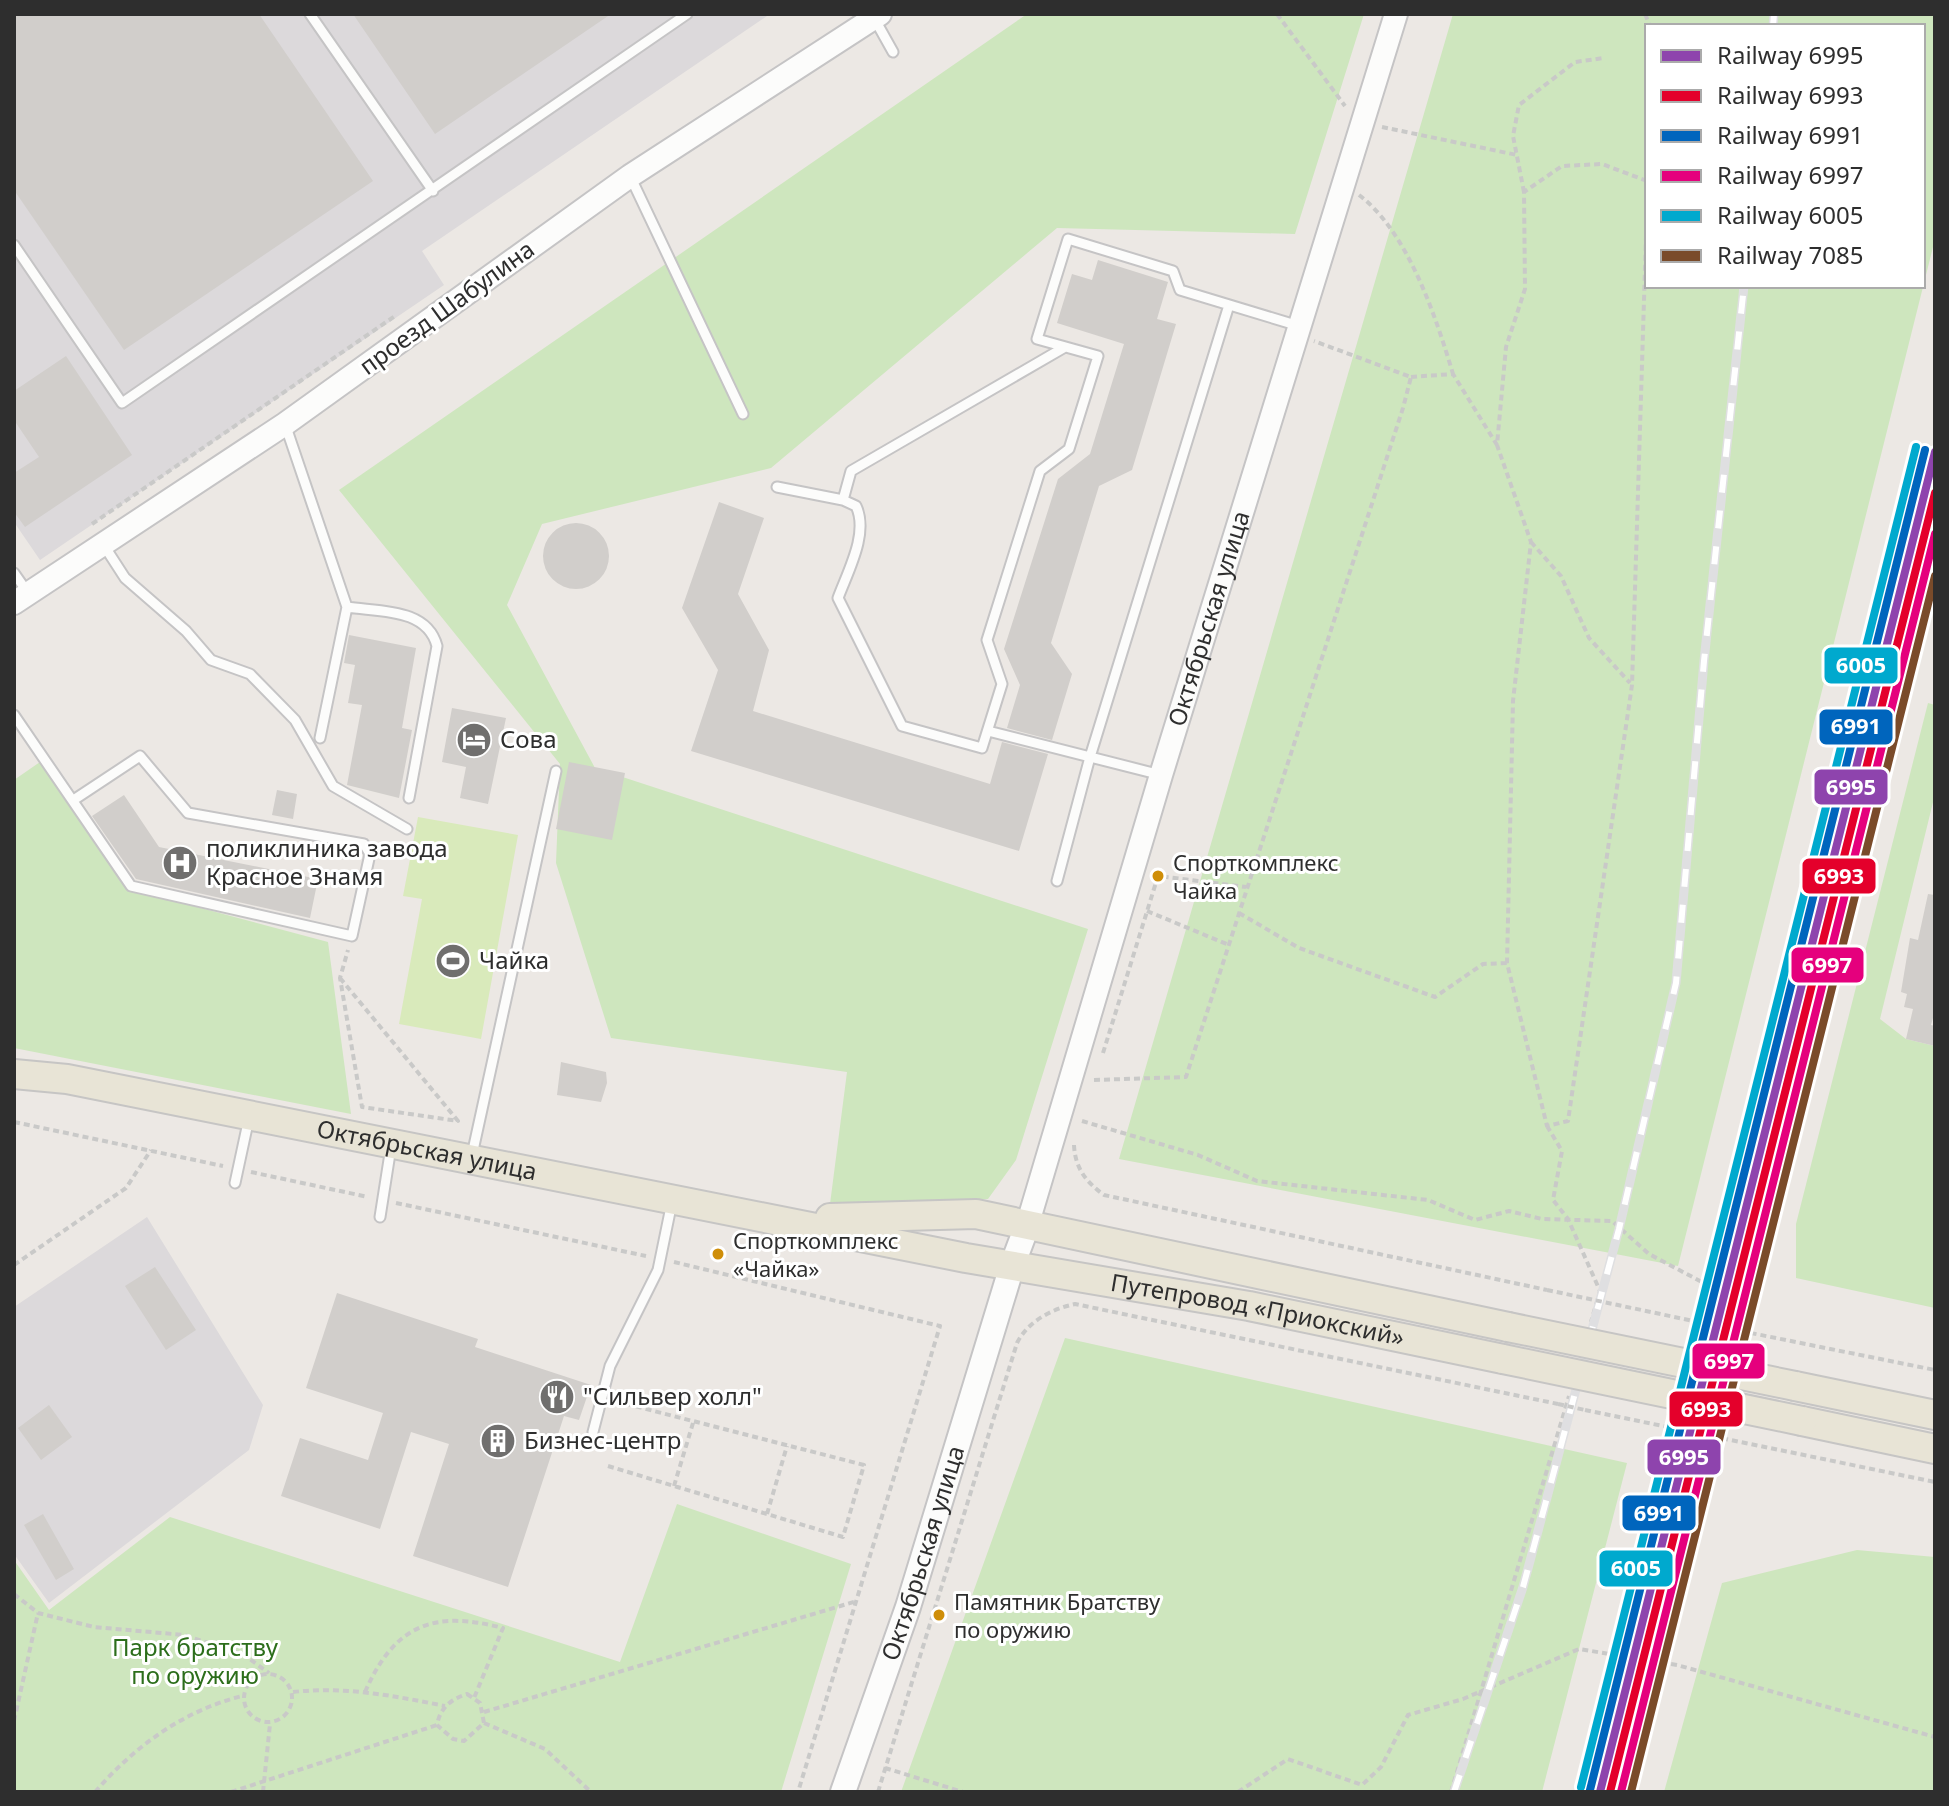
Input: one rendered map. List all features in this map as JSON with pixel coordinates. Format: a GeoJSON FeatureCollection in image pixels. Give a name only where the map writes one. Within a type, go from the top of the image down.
{"type":"FeatureCollection","features":[{"type":"Feature","properties":{"kind":"main road","name":"Октябрьская улица"},"geometry":{"type":"LineString","coordinates":[[14,1062],[67,1079]]}},
{"type":"Feature","properties":{"kind":"main road","name":"Октябрьская улица"},"geometry":{"type":"LineString","coordinates":[[14,1074],[67,1079],[1012,1266]]}},
{"type":"Feature","properties":{"kind":"main road","name":"Октябрьская улица"},"geometry":{"type":"LineString","coordinates":[[785,1220],[976,1214],[1027,1226],[908,1607],[843,1792]]}},
{"type":"Feature","properties":{"kind":"main road","name":"Путепровод «Приокский»"},"geometry":{"type":"LineString","coordinates":[[1027,1226],[1935,1415]]}},
{"type":"Feature","properties":{"kind":"main road","name":"Путепровод «Приокский»"},"geometry":{"type":"LineString","coordinates":[[1012,1266],[1249,1306],[1935,1449]]}},
{"type":"Feature","properties":{"kind":"street","name":"Октябрьская улица"},"geometry":{"type":"LineString","coordinates":[[1027,1226],[1161,775],[1396,14]]}},
{"type":"Feature","properties":{"kind":"street","name":"проезд Шабулина"},"geometry":{"type":"LineString","coordinates":[[21,598],[285,424],[630,176],[877,16]]}},
{"type":"Feature","properties":{"kind":"lane"},"geometry":{"type":"LineString","coordinates":[[310,14],[433,191]]}},
{"type":"Feature","properties":{"kind":"lane"},"geometry":{"type":"LineString","coordinates":[[14,245],[122,403],[687,14]]}},
{"type":"Feature","properties":{"kind":"lane"},"geometry":{"type":"LineString","coordinates":[[877,16],[893,52]]}},
{"type":"Feature","properties":{"kind":"lane"},"geometry":{"type":"LineString","coordinates":[[630,176],[743,414]]}},
{"type":"Feature","properties":{"kind":"lane"},"geometry":{"type":"LineString","coordinates":[[777,487],[843,500],[856,506],[861,517],[861,532],[838,598],[902,726],[982,748],[1002,684],[987,640],[1040,471],[1069,449],[1098,356],[1037,339],[1068,239],[1173,271],[1180,290],[1298,330]]}},
{"type":"Feature","properties":{"kind":"lane"},"geometry":{"type":"LineString","coordinates":[[1057,881],[1090,757],[1229,305]]}},
{"type":"Feature","properties":{"kind":"lane"},"geometry":{"type":"LineString","coordinates":[[843,500],[851,471],[1065,347]]}},
{"type":"Feature","properties":{"kind":"lane"},"geometry":{"type":"LineString","coordinates":[[285,424],[347,607],[320,738]]}},
{"type":"Feature","properties":{"kind":"lane"},"geometry":{"type":"LineString","coordinates":[[102,543],[125,578],[186,631],[211,660],[250,674],[295,720],[333,786],[407,829]]}},
{"type":"Feature","properties":{"kind":"lane"},"geometry":{"type":"LineString","coordinates":[[14,573],[21,598]]}},
{"type":"Feature","properties":{"kind":"lane"},"geometry":{"type":"LineString","coordinates":[[347,607],[418,618],[433,630],[437,646],[409,798]]}},
{"type":"Feature","properties":{"kind":"lane"},"geometry":{"type":"LineString","coordinates":[[14,715],[25,726],[75,799],[131,886],[352,936],[370,854],[364,844],[188,813],[140,756],[75,799]]}},
{"type":"Feature","properties":{"kind":"lane"},"geometry":{"type":"LineString","coordinates":[[14,734],[25,726]]}},
{"type":"Feature","properties":{"kind":"lane"},"geometry":{"type":"LineString","coordinates":[[988,731],[1161,775]]}},
{"type":"Feature","properties":{"kind":"lane"},"geometry":{"type":"LineString","coordinates":[[471,1158],[556,771]]}},
{"type":"Feature","properties":{"kind":"lane"},"geometry":{"type":"LineString","coordinates":[[235,1183],[250,1115]]}},
{"type":"Feature","properties":{"kind":"lane"},"geometry":{"type":"LineString","coordinates":[[380,1217],[391,1144]]}},
{"type":"Feature","properties":{"kind":"lane"},"geometry":{"type":"LineString","coordinates":[[593,1432],[610,1366],[661,1259],[673,1199]]}},
{"type":"Feature","properties":{"kind":"path"},"geometry":{"type":"LineString","coordinates":[[1277,14],[1362,125],[1517,155]]}},
{"type":"Feature","properties":{"kind":"path"},"geometry":{"type":"LineString","coordinates":[[1497,445],[1506,347],[1525,289],[1524,192],[1513,136],[1519,105],[1575,62],[1604,58]]}},
{"type":"Feature","properties":{"kind":"path"},"geometry":{"type":"LineString","coordinates":[[1524,192],[1562,166],[1602,164],[1645,180]]}},
{"type":"Feature","properties":{"kind":"path"},"geometry":{"type":"LineString","coordinates":[[1344,183],[1376,207],[1430,297],[1453,374],[1497,445],[1531,542],[1561,576],[1589,638],[1632,685]]}},
{"type":"Feature","properties":{"kind":"path"},"geometry":{"type":"LineString","coordinates":[[1547,1126],[1568,1121],[1632,685],[1645,268]]}},
{"type":"Feature","properties":{"kind":"path"},"geometry":{"type":"LineString","coordinates":[[1298,330],[1411,377],[1453,374]]}},
{"type":"Feature","properties":{"kind":"path"},"geometry":{"type":"LineString","coordinates":[[1094,1080],[1186,1077],[1411,377]]}},
{"type":"Feature","properties":{"kind":"path"},"geometry":{"type":"LineString","coordinates":[[1531,542],[1513,701],[1507,963],[1547,1126],[1562,1151],[1553,1200],[1568,1219],[1600,1291],[1587,1335]]}},
{"type":"Feature","properties":{"kind":"path"},"geometry":{"type":"LineString","coordinates":[[1090,1093],[1158,876],[1248,887]]}},
{"type":"Feature","properties":{"kind":"path"},"geometry":{"type":"LineString","coordinates":[[1147,911],[1229,945]]}},
{"type":"Feature","properties":{"kind":"path"},"geometry":{"type":"LineString","coordinates":[[1239,913],[1299,948],[1435,997],[1483,964],[1507,963]]}},
{"type":"Feature","properties":{"kind":"path"},"geometry":{"type":"LineString","coordinates":[[340,978],[458,1121],[362,1107],[340,978],[352,936]]}},
{"type":"Feature","properties":{"kind":"path"},"geometry":{"type":"LineString","coordinates":[[1086,1107],[1074,1148],[1078,1168],[1090,1185],[1104,1195],[1823,1349],[1935,1370]]}},
{"type":"Feature","properties":{"kind":"path"},"geometry":{"type":"LineString","coordinates":[[1082,1121],[1198,1155],[1257,1181],[1428,1200],[1475,1220],[1509,1211],[1542,1219],[1612,1221],[1649,1254],[1715,1289]]}},
{"type":"Feature","properties":{"kind":"path"},"geometry":{"type":"LineString","coordinates":[[14,1122],[661,1259],[940,1326],[798,1792]]}},
{"type":"Feature","properties":{"kind":"path"},"geometry":{"type":"LineString","coordinates":[[14,1265],[126,1188],[151,1150]]}},
{"type":"Feature","properties":{"kind":"path"},"geometry":{"type":"LineString","coordinates":[[878,1792],[1017,1343],[1022,1333],[1050,1311],[1075,1304],[1935,1482]]}},
{"type":"Feature","properties":{"kind":"path"},"geometry":{"type":"LineString","coordinates":[[1451,1792],[1569,1394]]}},
{"type":"Feature","properties":{"kind":"path"},"geometry":{"type":"LineString","coordinates":[[600,1397],[864,1465],[843,1537],[608,1466]]}},
{"type":"Feature","properties":{"kind":"path"},"geometry":{"type":"LineString","coordinates":[[674,1486],[693,1422]]}},
{"type":"Feature","properties":{"kind":"path"},"geometry":{"type":"LineString","coordinates":[[767,1514],[787,1446]]}},
{"type":"Feature","properties":{"kind":"path"},"geometry":{"type":"LineString","coordinates":[[14,1594],[38,1613],[94,1627],[184,1635],[244,1655],[269,1673],[280,1676],[293,1692],[289,1713],[270,1724],[257,1721],[247,1713],[242,1696]]}},
{"type":"Feature","properties":{"kind":"path"},"geometry":{"type":"LineString","coordinates":[[484,1712],[857,1601]]}},
{"type":"Feature","properties":{"kind":"path"},"geometry":{"type":"LineString","coordinates":[[14,1721],[38,1613]]}},
{"type":"Feature","properties":{"kind":"path"},"geometry":{"type":"LineString","coordinates":[[365,1692],[379,1661],[401,1639],[424,1625],[451,1619],[503,1628],[474,1698]]}},
{"type":"Feature","properties":{"kind":"path"},"geometry":{"type":"LineString","coordinates":[[1238,1792],[1288,1759],[1362,1785],[1381,1767],[1408,1715],[1481,1691],[1579,1649],[1677,1665],[1935,1737]]}},
{"type":"Feature","properties":{"kind":"path"},"geometry":{"type":"LineString","coordinates":[[95,1792],[118,1766],[184,1716],[242,1696],[250,1681],[269,1673]]}},
{"type":"Feature","properties":{"kind":"path"},"geometry":{"type":"LineString","coordinates":[[293,1692],[319,1689],[365,1692],[445,1706]]}},
{"type":"Feature","properties":{"kind":"path"},"geometry":{"type":"LineString","coordinates":[[467,1694],[484,1712],[484,1723],[464,1741],[453,1739],[437,1725],[439,1713],[445,1706],[467,1694]]}},
{"type":"Feature","properties":{"kind":"path"},"geometry":{"type":"LineString","coordinates":[[484,1723],[545,1749],[591,1792]]}},
{"type":"Feature","properties":{"kind":"path"},"geometry":{"type":"LineString","coordinates":[[263,1792],[270,1724]]}},
{"type":"Feature","properties":{"kind":"path"},"geometry":{"type":"LineString","coordinates":[[231,1792],[437,1725]]}},
{"type":"Feature","properties":{"kind":"path"},"geometry":{"type":"LineString","coordinates":[[885,1768],[963,1792]]}},
{"type":"Feature","properties":{"kind":"shaded area"},"geometry":{"type":"Polygon","coordinates":[[[14,14],[770,14],[422,251],[444,285],[40,560],[14,522],[14,14]]]}},
{"type":"Feature","properties":{"kind":"shaded area"},"geometry":{"type":"Polygon","coordinates":[[[147,1217],[263,1405],[249,1450],[49,1603],[14,1554],[14,1307],[147,1217]]]}},
{"type":"Feature","properties":{"kind":"green space"},"geometry":{"type":"Polygon","coordinates":[[[1027,14],[1364,14],[1295,234],[1057,228],[771,468],[542,524],[507,605],[595,768],[1088,929],[1016,1160],[988,1199],[830,1204],[847,1072],[611,1038],[556,863],[560,764],[339,490],[1027,14]]]}},
{"type":"Feature","properties":{"kind":"green space"},"geometry":{"type":"Polygon","coordinates":[[[1453,14],[1935,14],[1935,239],[1925,279],[1925,24],[1645,24],[1645,288],[1923,288],[1678,1266],[1119,1159],[1453,14]]]}},
{"type":"Feature","properties":{"kind":"green space"},"geometry":{"type":"Polygon","coordinates":[[[1928,703],[1935,705],[1935,794],[1880,1019],[1906,1039],[1935,1046],[1935,1308],[1796,1278],[1796,1224],[1928,703]]]}},
{"type":"Feature","properties":{"kind":"green space"},"geometry":{"type":"Polygon","coordinates":[[[40,762],[126,888],[328,942],[351,1114],[14,1048],[14,780],[40,762]]]}},
{"type":"Feature","properties":{"kind":"green space","name":"Чайка"},"geometry":{"type":"Polygon","coordinates":[[[418,817],[518,835],[481,1039],[399,1024],[422,899],[403,896],[418,817]]]}},
{"type":"Feature","properties":{"kind":"green space"},"geometry":{"type":"Polygon","coordinates":[[[1065,1338],[1627,1463],[1542,1792],[901,1792],[1065,1338]]]}},
{"type":"Feature","properties":{"kind":"green space","name":"Парк братству по оружию"},"geometry":{"type":"Polygon","coordinates":[[[677,1504],[851,1564],[781,1792],[14,1792],[14,1560],[49,1610],[170,1517],[620,1662],[677,1504]]]}},
{"type":"Feature","properties":{"kind":"green space"},"geometry":{"type":"Polygon","coordinates":[[[1857,1550],[1935,1557],[1935,1792],[1664,1792],[1722,1583],[1857,1550]]]}},
{"type":"Feature","properties":{"kind":"building"},"geometry":{"type":"Polygon","coordinates":[[[14,14],[259,14],[373,181],[124,350],[14,190],[14,14]]]}},
{"type":"Feature","properties":{"kind":"building"},"geometry":{"type":"Polygon","coordinates":[[[353,14],[611,14],[435,134],[353,14]]]}},
{"type":"Feature","properties":{"kind":"building"},"geometry":{"type":"Polygon","coordinates":[[[1098,260],[1168,282],[1157,319],[1176,324],[1132,470],[1099,486],[1051,643],[1072,674],[1052,740],[1007,728],[1020,685],[1004,649],[1058,479],[1090,454],[1124,344],[1057,323],[1072,274],[1092,280],[1098,260]]]}},
{"type":"Feature","properties":{"kind":"building"},"geometry":{"type":"Polygon","coordinates":[[[66,356],[132,455],[25,527],[14,512],[14,473],[39,457],[14,420],[14,391],[66,356]]]}},
{"type":"Feature","properties":{"kind":"building"},"geometry":{"type":"Polygon","coordinates":[[[719,502],[764,518],[738,594],[769,650],[753,711],[990,784],[1002,742],[1048,754],[1019,851],[691,751],[718,670],[682,608],[719,502]]]}},
{"type":"Feature","properties":{"kind":"building"},"geometry":{"type":"Polygon","coordinates":[[[576,523],[589,526],[599,533],[606,543],[609,556],[606,569],[599,579],[589,586],[576,589],[563,586],[553,579],[546,569],[543,556],[546,543],[553,533],[563,526],[576,523]]]}},
{"type":"Feature","properties":{"kind":"building"},"geometry":{"type":"Polygon","coordinates":[[[349,635],[416,648],[402,728],[412,730],[399,798],[347,785],[362,705],[348,703],[355,665],[344,663],[349,635]]]}},
{"type":"Feature","properties":{"kind":"building","name":"Сова"},"geometry":{"type":"Polygon","coordinates":[[[452,708],[506,718],[488,804],[460,798],[466,767],[442,762],[452,708]]]}},
{"type":"Feature","properties":{"kind":"building"},"geometry":{"type":"Polygon","coordinates":[[[569,762],[625,773],[612,840],[556,829],[569,762]]]}},
{"type":"Feature","properties":{"kind":"building"},"geometry":{"type":"Polygon","coordinates":[[[277,790],[297,794],[293,819],[272,815],[277,790]]]}},
{"type":"Feature","properties":{"kind":"building","name":"поликлиника завода Красное Знамя"},"geometry":{"type":"Polygon","coordinates":[[[124,795],[159,847],[318,879],[310,918],[136,879],[92,816],[124,795]]]}},
{"type":"Feature","properties":{"kind":"building"},"geometry":{"type":"Polygon","coordinates":[[[1928,894],[1935,895],[1935,1011],[1931,1025],[1935,1026],[1935,1046],[1906,1039],[1913,1009],[1904,1007],[1907,994],[1901,992],[1910,938],[1918,940],[1928,894]]]}},
{"type":"Feature","properties":{"kind":"building"},"geometry":{"type":"Polygon","coordinates":[[[561,1062],[606,1072],[607,1083],[601,1102],[557,1095],[561,1062]]]}},
{"type":"Feature","properties":{"kind":"building"},"geometry":{"type":"Polygon","coordinates":[[[155,1267],[196,1330],[166,1350],[125,1286],[155,1267]]]}},
{"type":"Feature","properties":{"kind":"building","name":"Бизнес-центр"},"geometry":{"type":"Polygon","coordinates":[[[337,1293],[478,1339],[475,1347],[591,1385],[579,1420],[564,1416],[508,1587],[413,1556],[449,1444],[411,1432],[380,1529],[281,1496],[300,1438],[368,1460],[383,1413],[306,1388],[337,1293]]]}},
{"type":"Feature","properties":{"kind":"building"},"geometry":{"type":"Polygon","coordinates":[[[49,1405],[72,1437],[41,1460],[18,1428],[49,1405]]]}},
{"type":"Feature","properties":{"kind":"building"},"geometry":{"type":"Polygon","coordinates":[[[43,1514],[74,1569],[56,1580],[24,1525],[43,1514]]]}},
{"type":"Feature","properties":{"kind":"railway"},"geometry":{"type":"LineString","coordinates":[[1773,24],[1774,14]]}},
{"type":"Feature","properties":{"kind":"railway"},"geometry":{"type":"LineString","coordinates":[[1454,1792],[1523,1587],[1619,1229],[1676,983],[1704,661],[1744,288]]}},
{"type":"Feature","properties":{"kind":"rail line","name":"6005"},"geometry":{"type":"LineString","coordinates":[[1581,1787],[1916,447]]}},
{"type":"Feature","properties":{"kind":"rail line","name":"6991"},"geometry":{"type":"LineString","coordinates":[[1590,1790],[1925,450]]}},
{"type":"Feature","properties":{"kind":"rail line","name":"6995"},"geometry":{"type":"LineString","coordinates":[[1600,1792],[1935,452]]}},
{"type":"Feature","properties":{"kind":"rail line","name":"6993"},"geometry":{"type":"LineString","coordinates":[[1610,1792],[1935,493]]}},
{"type":"Feature","properties":{"kind":"rail line","name":"6997"},"geometry":{"type":"LineString","coordinates":[[1621,1792],[1935,534]]}},
{"type":"Feature","properties":{"kind":"rail line","name":"7085"},"geometry":{"type":"LineString","coordinates":[[1631,1792],[1935,576]]}},
{"type":"Feature","properties":{"kind":"place","name":"Сова"},"geometry":{"type":"Point","coordinates":[474,740]}},
{"type":"Feature","properties":{"kind":"place","name":"поликлиника завода Красное Знамя"},"geometry":{"type":"Point","coordinates":[180,863]}},
{"type":"Feature","properties":{"kind":"place","name":"Спорткомплекс Чайка"},"geometry":{"type":"Point","coordinates":[1158,876]}},
{"type":"Feature","properties":{"kind":"place","name":"Чайка"},"geometry":{"type":"Point","coordinates":[453,961]}},
{"type":"Feature","properties":{"kind":"place","name":"Спорткомплекс «Чайка»"},"geometry":{"type":"Point","coordinates":[718,1254]}},
{"type":"Feature","properties":{"kind":"place","name":"\"Сильвер холл\""},"geometry":{"type":"Point","coordinates":[557,1397]}},
{"type":"Feature","properties":{"kind":"place","name":"Бизнес-центр"},"geometry":{"type":"Point","coordinates":[498,1441]}},
{"type":"Feature","properties":{"kind":"place","name":"Памятник Братству по оружию"},"geometry":{"type":"Point","coordinates":[939,1615]}}]}
